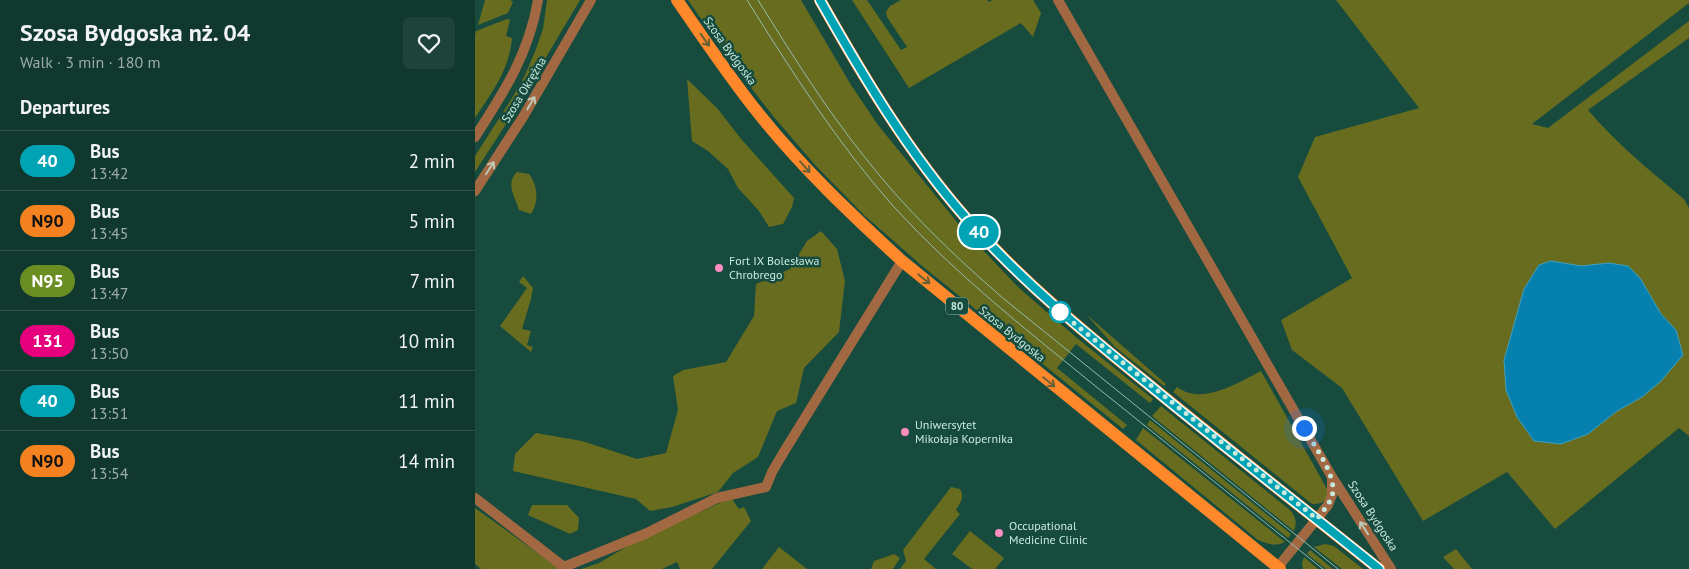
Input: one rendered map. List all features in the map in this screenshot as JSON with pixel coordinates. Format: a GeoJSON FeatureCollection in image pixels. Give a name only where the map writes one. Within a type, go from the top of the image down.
{"type":"FeatureCollection","features":[{"type":"Feature","properties":{"kind":"main road","name":"Szosa Bydgoska"},"geometry":{"type":"LineString","coordinates":[[677,0],[712,51],[771,128],[809,172],[863,226],[902,261],[1279,568]]}},
{"type":"Feature","properties":{"kind":"main road","name":"Szosa Bydgoska"},"geometry":{"type":"LineString","coordinates":[[820,0],[881,105],[917,157],[965,218],[1007,262],[1059,312],[1379,569]]}},
{"type":"Feature","properties":{"kind":"street","name":"Szosa Okrężna"},"geometry":{"type":"LineString","coordinates":[[475,137],[518,66],[533,27],[538,0]]}},
{"type":"Feature","properties":{"kind":"street","name":"Szosa Okrężna"},"geometry":{"type":"LineString","coordinates":[[475,191],[523,117],[591,0]]}},
{"type":"Feature","properties":{"kind":"street","name":"Szosa Bydgoska"},"geometry":{"type":"LineString","coordinates":[[1058,0],[1332,477],[1391,569]]}},
{"type":"Feature","properties":{"kind":"street"},"geometry":{"type":"LineString","coordinates":[[475,498],[564,567],[647,533],[717,498],[766,487],[780,457],[902,261]]}},
{"type":"Feature","properties":{"kind":"street","name":"Szosa Bydgoska"},"geometry":{"type":"LineString","coordinates":[[1317,519],[1328,505],[1332,495],[1332,477]]}},
{"type":"Feature","properties":{"kind":"street"},"geometry":{"type":"LineString","coordinates":[[1279,568],[1317,519]]}},
{"type":"Feature","properties":{"kind":"green space"},"geometry":{"type":"Polygon","coordinates":[[[485,0],[510,0],[513,2],[508,13],[478,25],[485,0]]]}},
{"type":"Feature","properties":{"kind":"green space"},"geometry":{"type":"Polygon","coordinates":[[[547,0],[580,0],[513,113],[475,172],[475,156],[514,95],[536,49],[543,29],[547,0]]]}},
{"type":"Feature","properties":{"kind":"green space"},"geometry":{"type":"Polygon","coordinates":[[[688,0],[801,0],[851,85],[878,125],[961,227],[1019,288],[1077,338],[1153,399],[1150,403],[1076,344],[1057,368],[1127,425],[1123,429],[921,265],[864,215],[816,166],[773,116],[728,58],[688,0]]]}},
{"type":"Feature","properties":{"kind":"green space"},"geometry":{"type":"Polygon","coordinates":[[[852,0],[867,0],[901,50],[907,47],[887,17],[886,12],[890,6],[901,0],[987,0],[989,2],[992,0],[1033,0],[1041,13],[1033,37],[1021,23],[909,88],[852,0]]]}},
{"type":"Feature","properties":{"kind":"green space"},"geometry":{"type":"Polygon","coordinates":[[[1336,0],[1689,0],[1689,3],[1532,124],[1548,128],[1689,21],[1689,38],[1588,110],[1622,146],[1684,199],[1689,208],[1689,436],[1679,428],[1555,529],[1507,472],[1423,521],[1342,388],[1292,350],[1281,320],[1352,278],[1298,177],[1315,137],[1419,108],[1336,0]]]}},
{"type":"Feature","properties":{"kind":"green space"},"geometry":{"type":"Polygon","coordinates":[[[507,19],[510,20],[506,36],[512,38],[507,61],[499,81],[475,118],[476,31],[507,19]]]}},
{"type":"Feature","properties":{"kind":"green space"},"geometry":{"type":"Polygon","coordinates":[[[687,79],[717,108],[742,140],[794,198],[792,207],[783,224],[769,227],[759,211],[738,188],[728,169],[708,151],[692,141],[687,79]]]}},
{"type":"Feature","properties":{"kind":"green space"},"geometry":{"type":"Polygon","coordinates":[[[517,172],[529,174],[536,189],[534,209],[531,214],[519,210],[513,195],[511,185],[513,176],[517,172]]]}},
{"type":"Feature","properties":{"kind":"green space"},"geometry":{"type":"Polygon","coordinates":[[[821,231],[837,249],[845,281],[839,332],[804,368],[796,403],[777,411],[758,457],[733,473],[718,492],[672,507],[650,511],[636,499],[513,471],[515,454],[536,433],[582,441],[637,459],[666,453],[678,410],[673,376],[683,370],[726,362],[754,316],[756,284],[790,269],[807,241],[821,231]]]}},
{"type":"Feature","properties":{"kind":"green space"},"geometry":{"type":"Polygon","coordinates":[[[523,276],[533,288],[522,329],[531,331],[527,345],[533,347],[531,352],[500,326],[527,288],[519,282],[523,276]]]}},
{"type":"Feature","properties":{"kind":"green space"},"geometry":{"type":"Polygon","coordinates":[[[1086,314],[1166,384],[1164,386],[1115,347],[1086,314]]]}},
{"type":"Feature","properties":{"kind":"green space"},"geometry":{"type":"Polygon","coordinates":[[[1261,371],[1327,489],[1326,499],[1322,503],[1312,504],[1173,392],[1177,387],[1197,394],[1219,391],[1261,371]]]}},
{"type":"Feature","properties":{"kind":"green space"},"geometry":{"type":"Polygon","coordinates":[[[1161,406],[1290,510],[1295,520],[1294,531],[1152,416],[1161,406]]]}},
{"type":"Feature","properties":{"kind":"green space"},"geometry":{"type":"Polygon","coordinates":[[[1150,420],[1291,534],[1288,538],[1147,425],[1150,420]]]}},
{"type":"Feature","properties":{"kind":"green space"},"geometry":{"type":"Polygon","coordinates":[[[1143,428],[1285,542],[1275,545],[1258,540],[1136,440],[1143,428]]]}},
{"type":"Feature","properties":{"kind":"green space"},"geometry":{"type":"Polygon","coordinates":[[[951,487],[960,489],[962,495],[956,510],[960,514],[924,559],[936,569],[900,569],[906,561],[903,550],[951,487]]]}},
{"type":"Feature","properties":{"kind":"green space"},"geometry":{"type":"Polygon","coordinates":[[[732,499],[739,509],[744,507],[751,521],[712,569],[680,569],[677,562],[662,569],[581,569],[599,563],[631,544],[732,499]]]}},
{"type":"Feature","properties":{"kind":"green space"},"geometry":{"type":"Polygon","coordinates":[[[532,505],[567,505],[579,518],[578,530],[570,534],[528,515],[532,505]]]}},
{"type":"Feature","properties":{"kind":"green space"},"geometry":{"type":"Polygon","coordinates":[[[475,508],[556,566],[571,569],[481,569],[475,564],[475,508]]]}},
{"type":"Feature","properties":{"kind":"green space"},"geometry":{"type":"Polygon","coordinates":[[[970,531],[1004,558],[995,569],[972,569],[952,554],[970,531]]]}},
{"type":"Feature","properties":{"kind":"green space"},"geometry":{"type":"Polygon","coordinates":[[[1325,544],[1334,546],[1363,569],[1342,569],[1314,547],[1325,544]]]}},
{"type":"Feature","properties":{"kind":"green space"},"geometry":{"type":"Polygon","coordinates":[[[779,547],[807,569],[762,569],[779,547]]]}},
{"type":"Feature","properties":{"kind":"green space"},"geometry":{"type":"Polygon","coordinates":[[[1456,549],[1472,569],[1454,569],[1443,557],[1456,549]]]}},
{"type":"Feature","properties":{"kind":"green space"},"geometry":{"type":"Polygon","coordinates":[[[1310,550],[1333,569],[1326,569],[1307,554],[1310,550]]]}},
{"type":"Feature","properties":{"kind":"green space"},"geometry":{"type":"Polygon","coordinates":[[[894,554],[900,558],[893,569],[871,569],[874,561],[894,554]]]}},
{"type":"Feature","properties":{"kind":"green space"},"geometry":{"type":"Polygon","coordinates":[[[1304,557],[1318,569],[1303,569],[1304,557]]]}},
{"type":"Feature","properties":{"kind":"water"},"geometry":{"type":"Polygon","coordinates":[[[1551,261],[1581,266],[1609,263],[1628,266],[1640,278],[1661,314],[1676,330],[1683,355],[1661,381],[1642,397],[1617,411],[1588,434],[1561,444],[1534,441],[1517,417],[1506,390],[1504,360],[1524,289],[1539,265],[1551,261]]]}},
{"type":"Feature","properties":{"kind":"tram line"},"geometry":{"type":"LineString","coordinates":[[747,0],[799,81],[873,183],[942,256],[1019,324],[1323,569]]}},
{"type":"Feature","properties":{"kind":"tram line"},"geometry":{"type":"LineString","coordinates":[[758,0],[835,118],[895,194],[948,248],[1004,299],[1338,569]]}},
{"type":"Feature","properties":{"kind":"bus line","name":"40"},"geometry":{"type":"LineString","coordinates":[[820,0],[881,105],[917,157],[965,218],[1007,262],[1059,312],[1379,569]]}},
{"type":"Feature","properties":{"kind":"place","name":"Fort IX Bolesława Chrobrego"},"geometry":{"type":"Point","coordinates":[719,268]}},
{"type":"Feature","properties":{"kind":"place","name":"Uniwersytet Mikołaja Kopernika"},"geometry":{"type":"Point","coordinates":[905,432]}},
{"type":"Feature","properties":{"kind":"place","name":"Occupational Medicine Clinic"},"geometry":{"type":"Point","coordinates":[999,533]}},
{"type":"Feature","properties":{"kind":"route"},"geometry":{"type":"LineString","coordinates":[[1060,312],[1317,519],[1328,505],[1332,495],[1332,477],[1304,428]]}}]}
